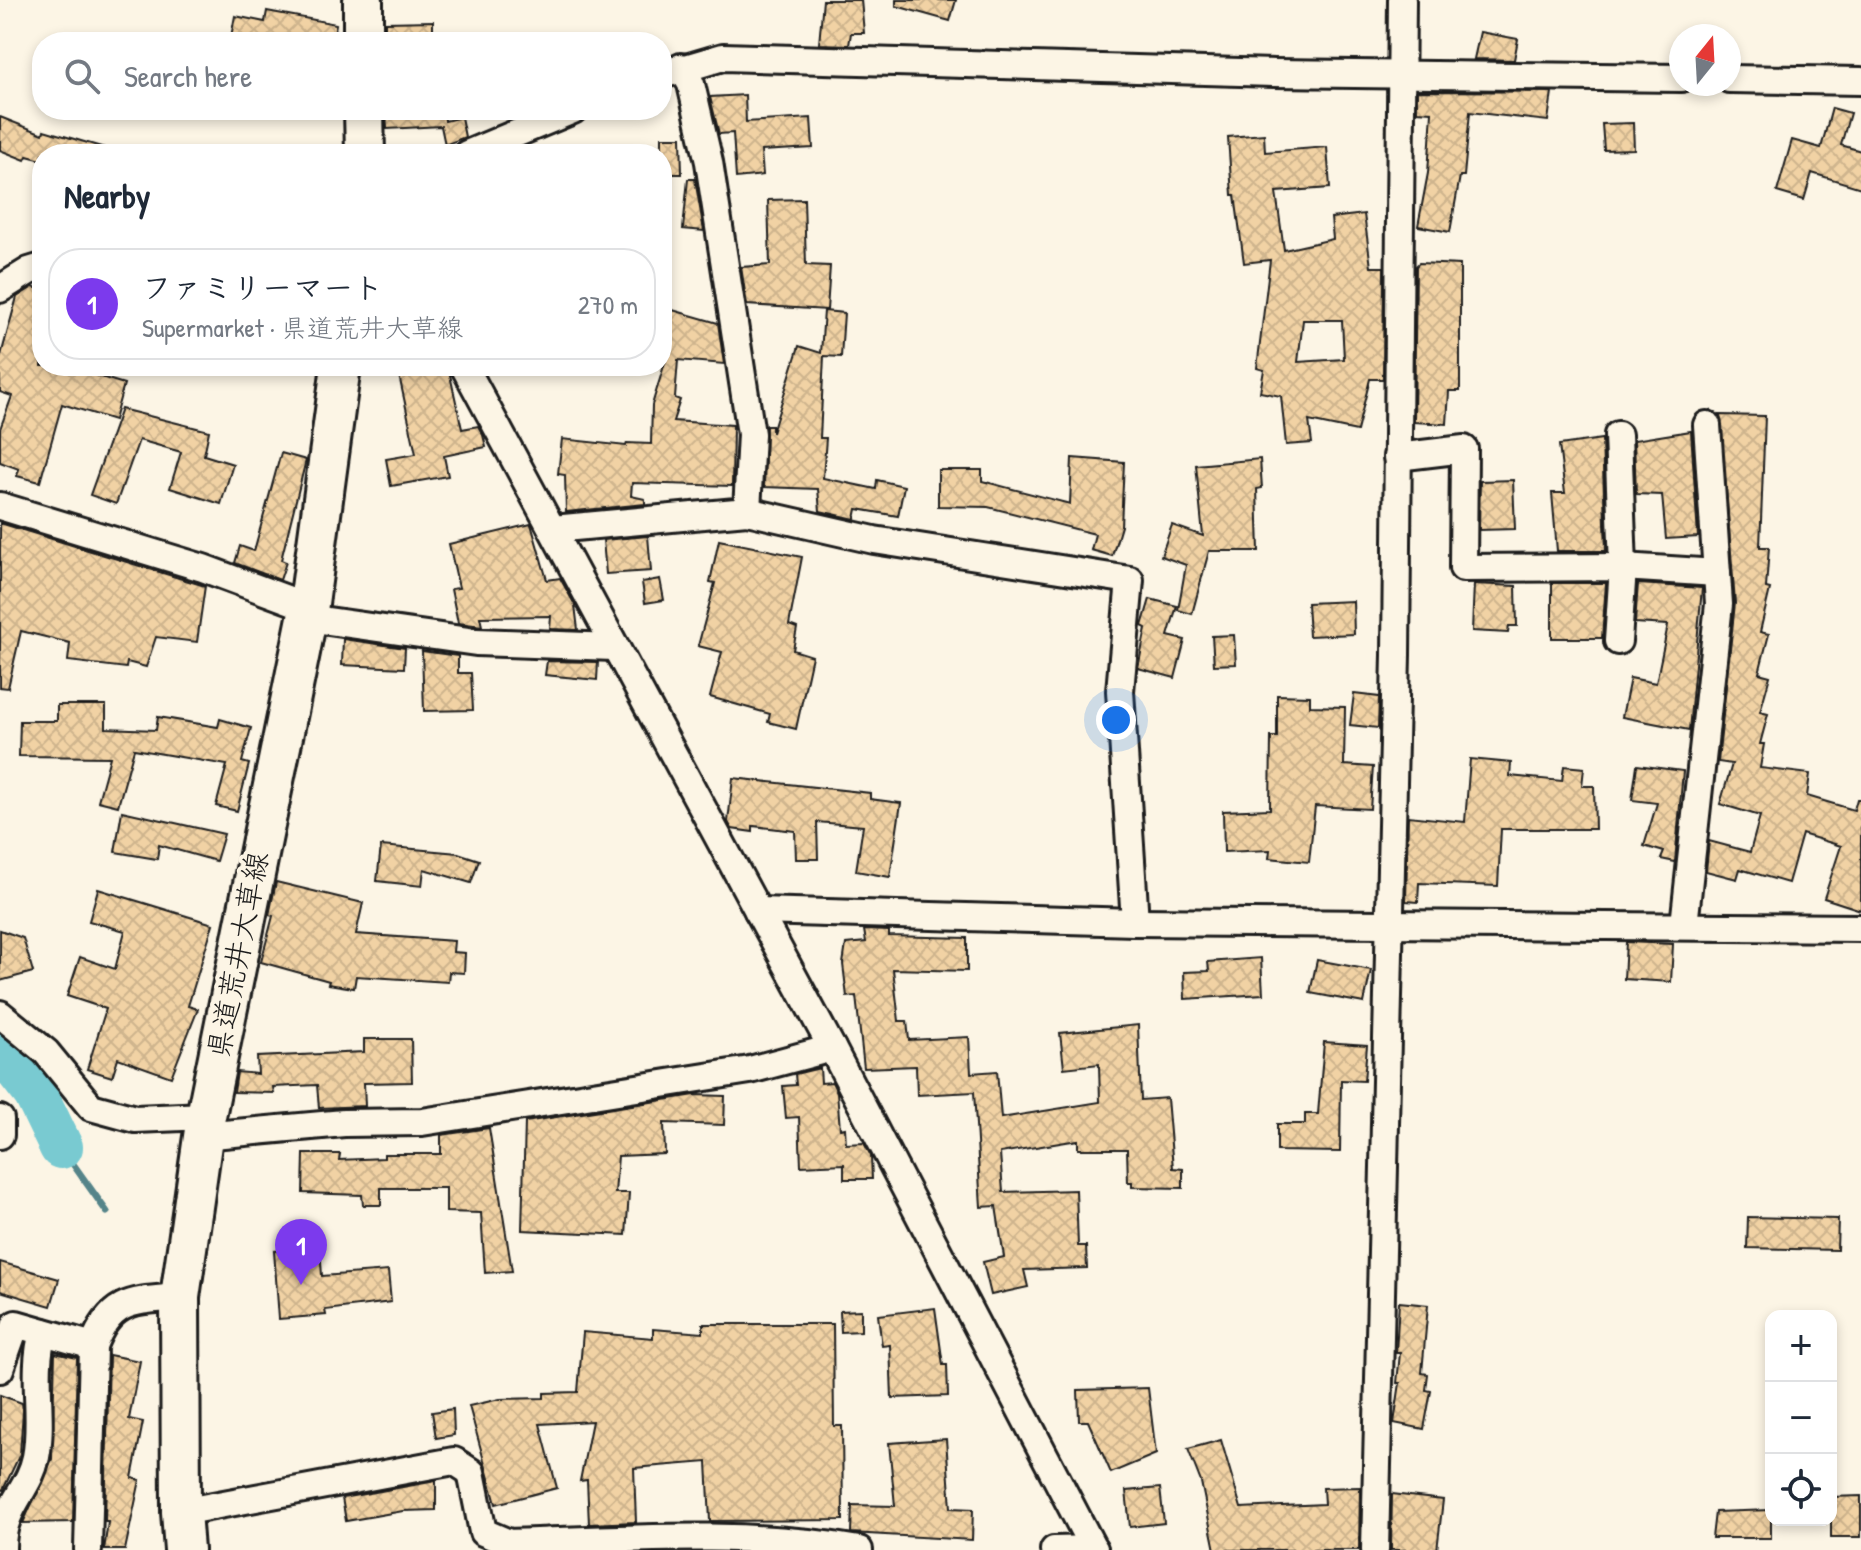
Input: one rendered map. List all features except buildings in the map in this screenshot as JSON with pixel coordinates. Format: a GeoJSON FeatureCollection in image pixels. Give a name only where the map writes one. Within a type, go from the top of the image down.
{"type":"FeatureCollection","features":[{"type":"Feature","properties":{"kind":"main road"},"geometry":{"type":"LineString","coordinates":[[363,0],[363,32]]}},
{"type":"Feature","properties":{"kind":"main road"},"geometry":{"type":"LineString","coordinates":[[364,120],[365,144]]}},
{"type":"Feature","properties":{"kind":"main road","name":"県道荒井大草線"},"geometry":{"type":"LineString","coordinates":[[184,1540],[180,1297],[204,1126],[307,613],[340,376]]}},
{"type":"Feature","properties":{"kind":"street"},"geometry":{"type":"LineString","coordinates":[[1375,1550],[1389,923],[1402,0]]}},
{"type":"Feature","properties":{"kind":"street"},"geometry":{"type":"LineString","coordinates":[[672,71],[723,57],[1274,73],[1399,72],[1669,78]]}},
{"type":"Feature","properties":{"kind":"street"},"geometry":{"type":"LineString","coordinates":[[672,71],[691,84],[709,162],[751,434],[747,511]]}},
{"type":"Feature","properties":{"kind":"street"},"geometry":{"type":"LineString","coordinates":[[1741,79],[1861,81]]}},
{"type":"Feature","properties":{"kind":"street"},"geometry":{"type":"LineString","coordinates":[[491,144],[549,120]]}},
{"type":"Feature","properties":{"kind":"street"},"geometry":{"type":"LineString","coordinates":[[0,289],[32,270]]}},
{"type":"Feature","properties":{"kind":"street"},"geometry":{"type":"LineString","coordinates":[[469,376],[832,1048],[1094,1549],[1054,1550]]}},
{"type":"Feature","properties":{"kind":"street"},"geometry":{"type":"LineString","coordinates":[[1684,925],[1719,604],[1707,425]]}},
{"type":"Feature","properties":{"kind":"street"},"geometry":{"type":"LineString","coordinates":[[1618,435],[1623,567],[1618,641]]}},
{"type":"Feature","properties":{"kind":"street"},"geometry":{"type":"LineString","coordinates":[[1397,457],[1464,449],[1463,568],[1623,567],[1717,573]]}},
{"type":"Feature","properties":{"kind":"street"},"geometry":{"type":"LineString","coordinates":[[0,506],[203,568],[307,613],[476,642],[614,647]]}},
{"type":"Feature","properties":{"kind":"street"},"geometry":{"type":"LineString","coordinates":[[553,529],[747,511],[874,540],[1130,580],[1120,691],[1135,922]]}},
{"type":"Feature","properties":{"kind":"street"},"geometry":{"type":"LineString","coordinates":[[758,911],[1135,922],[1861,928]]}},
{"type":"Feature","properties":{"kind":"street"},"geometry":{"type":"LineString","coordinates":[[0,1014],[46,1052],[91,1107],[135,1119],[204,1126],[422,1122],[750,1070],[832,1048]]}},
{"type":"Feature","properties":{"kind":"street"},"geometry":{"type":"LineString","coordinates":[[0,1119],[0,1135]]}},
{"type":"Feature","properties":{"kind":"street"},"geometry":{"type":"LineString","coordinates":[[88,1550],[93,1346],[102,1321],[123,1305],[180,1297]]}},
{"type":"Feature","properties":{"kind":"street"},"geometry":{"type":"LineString","coordinates":[[0,1369],[5,1337],[16,1324],[93,1346]]}},
{"type":"Feature","properties":{"kind":"street"},"geometry":{"type":"LineString","coordinates":[[2,1550],[2,1527],[36,1458],[36,1356],[43,1332]]}},
{"type":"Feature","properties":{"kind":"street"},"geometry":{"type":"LineString","coordinates":[[184,1540],[454,1461],[471,1472],[483,1532],[509,1543],[691,1537],[829,1545],[859,1550]]}},
{"type":"Feature","properties":{"kind":"waterway"},"geometry":{"type":"LineString","coordinates":[[0,1048],[35,1093],[61,1147]]}},
{"type":"Feature","properties":{"kind":"waterway"},"geometry":{"type":"LineString","coordinates":[[61,1147],[107,1212]]}},
{"type":"Feature","properties":{"kind":"place","name":"ファミリーマート"},"geometry":{"type":"Point","coordinates":[301,1285]}}]}
